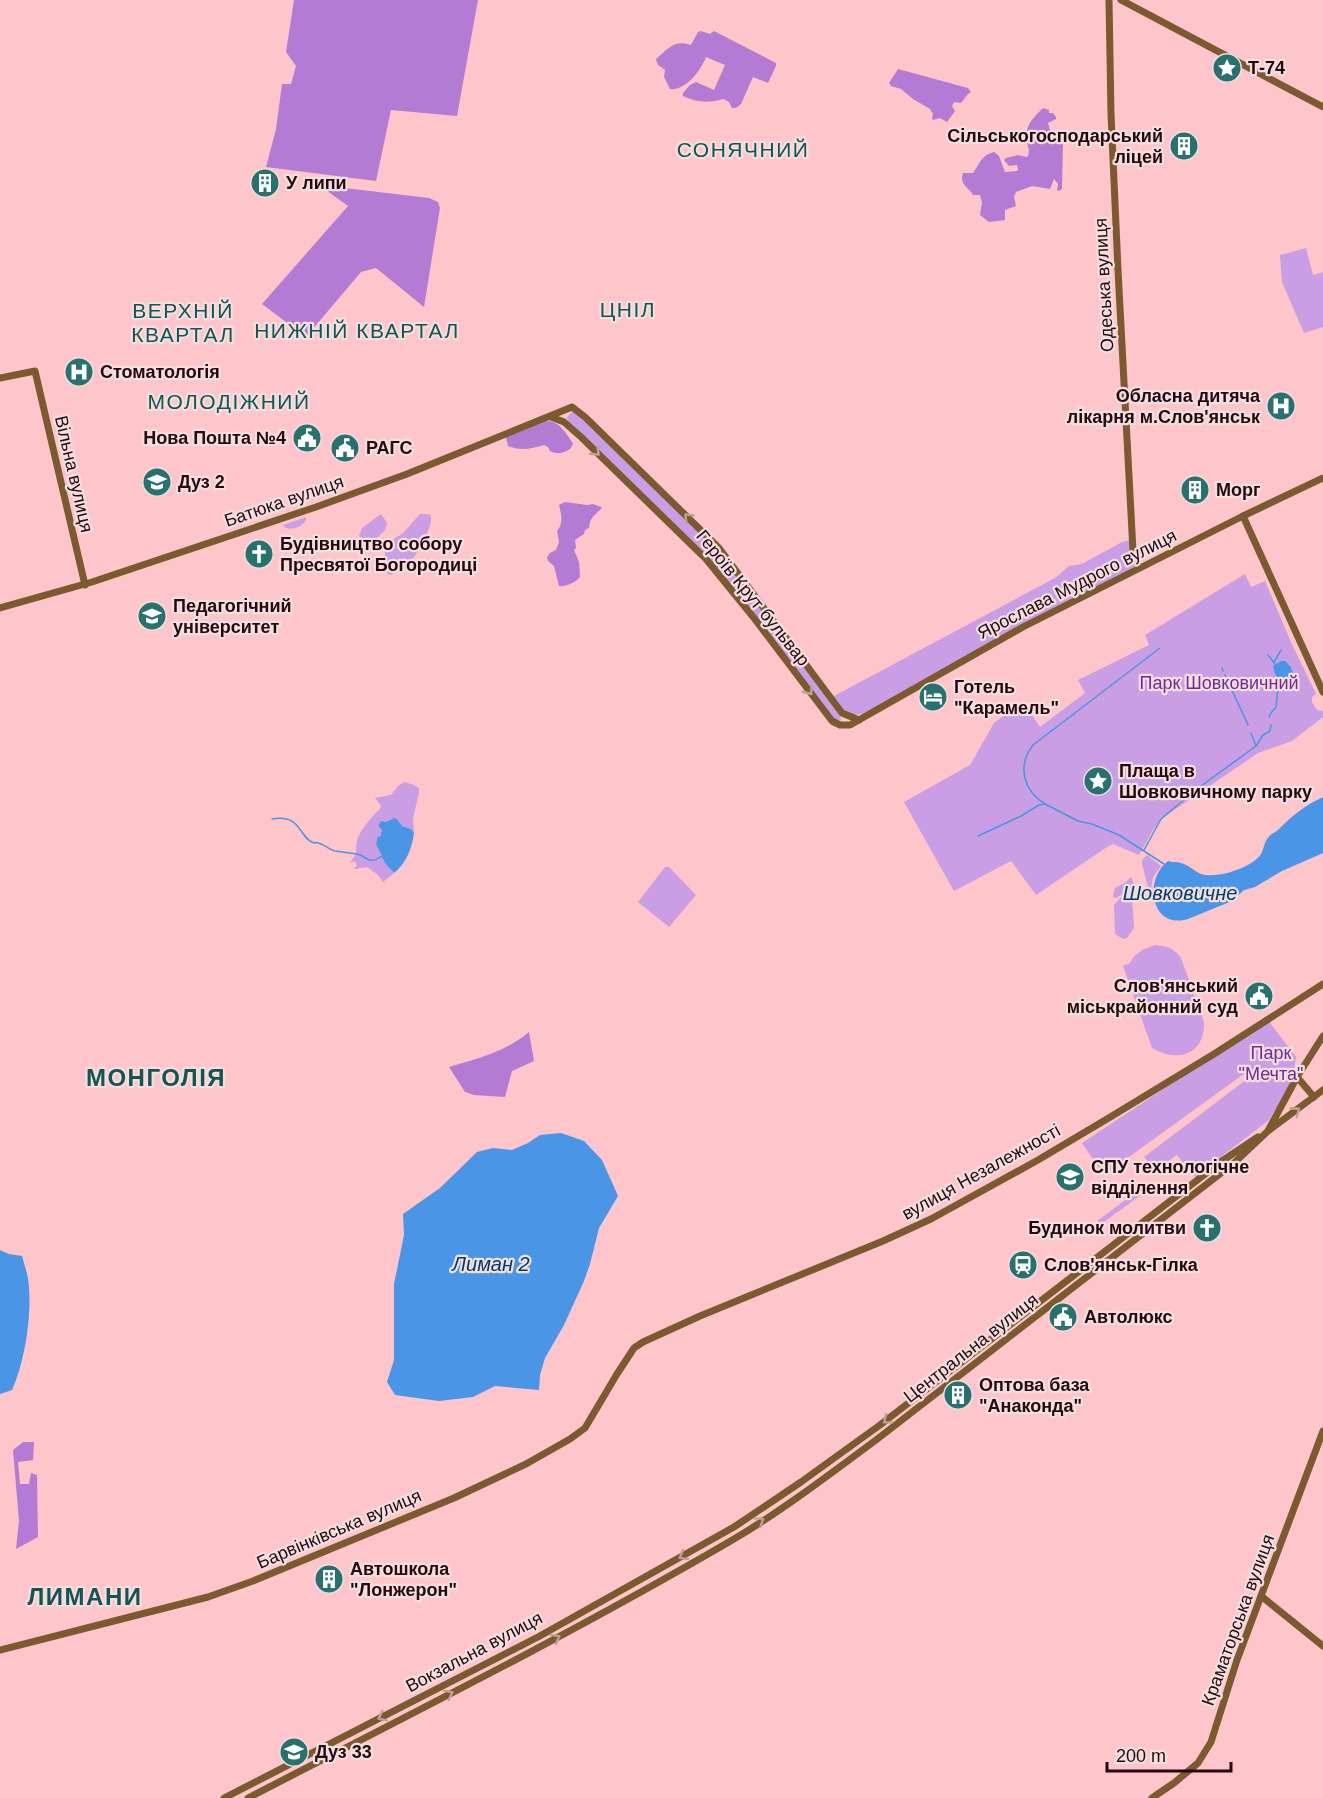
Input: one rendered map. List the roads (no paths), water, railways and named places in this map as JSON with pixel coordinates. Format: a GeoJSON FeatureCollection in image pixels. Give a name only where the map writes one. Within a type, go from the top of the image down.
{"type":"FeatureCollection","features":[{"type":"Feature","properties":{"kind":"street","name":"Одеська вулиця"},"geometry":{"type":"LineString","coordinates":[[1109,0],[1111,114],[1124,386],[1133,551],[1138,568]]}},
{"type":"Feature","properties":{"kind":"street"},"geometry":{"type":"LineString","coordinates":[[1121,0],[1323,106]]}},
{"type":"Feature","properties":{"kind":"street","name":"Вільна вулиця"},"geometry":{"type":"LineString","coordinates":[[0,378],[35,371],[85,585]]}},
{"type":"Feature","properties":{"kind":"street","name":"Батюка вулиця"},"geometry":{"type":"LineString","coordinates":[[0,609],[85,585],[316,507],[407,474],[572,407]]}},
{"type":"Feature","properties":{"kind":"street","name":"Героїв Крут бульвар"},"geometry":{"type":"LineString","coordinates":[[572,407],[579,411],[719,548],[841,712],[859,720]]}},
{"type":"Feature","properties":{"kind":"street","name":"Героїв Крут бульвар"},"geometry":{"type":"LineString","coordinates":[[550,417],[564,422],[581,437],[706,559],[832,721],[840,725],[850,725]]}},
{"type":"Feature","properties":{"kind":"street","name":"Ярослава Мудрого вулиця"},"geometry":{"type":"LineString","coordinates":[[850,725],[1023,627],[1323,478]]}},
{"type":"Feature","properties":{"kind":"street"},"geometry":{"type":"LineString","coordinates":[[1243,516],[1323,692]]}},
{"type":"Feature","properties":{"kind":"street","name":"вулиця Незалежності"},"geometry":{"type":"LineString","coordinates":[[634,1348],[656,1335],[884,1240],[931,1218],[1038,1160],[1107,1119],[1323,984]]}},
{"type":"Feature","properties":{"kind":"street"},"geometry":{"type":"LineString","coordinates":[[1268,1131],[1323,1035]]}},
{"type":"Feature","properties":{"kind":"street"},"geometry":{"type":"LineString","coordinates":[[1297,1077],[1314,1097]]}},
{"type":"Feature","properties":{"kind":"street","name":"Центральна вулиця"},"geometry":{"type":"LineString","coordinates":[[710,1551],[736,1538],[876,1440],[1234,1163],[1268,1131],[1323,1090]]}},
{"type":"Feature","properties":{"kind":"street","name":"Центральна вулиця"},"geometry":{"type":"LineString","coordinates":[[734,1527],[880,1425],[1222,1161],[1268,1131]]}},
{"type":"Feature","properties":{"kind":"street","name":"Барвінківська вулиця"},"geometry":{"type":"LineString","coordinates":[[0,1650],[208,1597],[253,1581],[454,1498],[526,1464],[585,1428],[634,1348]]}},
{"type":"Feature","properties":{"kind":"street","name":"Краматорська вулиця"},"geometry":{"type":"LineString","coordinates":[[1152,1798],[1191,1769],[1201,1760],[1207,1750],[1261,1596],[1323,1431]]}},
{"type":"Feature","properties":{"kind":"street","name":"Вокзальна вулиця"},"geometry":{"type":"LineString","coordinates":[[224,1798],[538,1637],[734,1527]]}},
{"type":"Feature","properties":{"kind":"street","name":"Вокзальна вулиця"},"geometry":{"type":"LineString","coordinates":[[248,1798],[522,1658],[710,1551]]}},
{"type":"Feature","properties":{"kind":"street"},"geometry":{"type":"LineString","coordinates":[[1261,1596],[1323,1646]]}},
{"type":"Feature","properties":{"kind":"water"},"geometry":{"type":"Polygon","coordinates":[[[1285,661],[1291,667],[1290,679],[1279,679],[1275,674],[1273,666],[1285,661]]]}},
{"type":"Feature","properties":{"kind":"water","name":"Шовковичне"},"geometry":{"type":"Polygon","coordinates":[[[1323,797],[1323,853],[1282,871],[1255,887],[1244,890],[1232,901],[1188,919],[1175,920],[1166,917],[1159,910],[1155,901],[1155,880],[1160,869],[1168,861],[1179,862],[1201,874],[1208,875],[1225,874],[1242,868],[1261,854],[1270,835],[1299,811],[1323,797]]]}},
{"type":"Feature","properties":{"kind":"water"},"geometry":{"type":"Polygon","coordinates":[[[394,818],[414,833],[408,855],[394,873],[385,863],[376,844],[382,830],[378,826],[381,821],[385,822],[394,818]]]}},
{"type":"Feature","properties":{"kind":"water","name":"Лиман 2"},"geometry":{"type":"Polygon","coordinates":[[[561,1133],[584,1141],[602,1160],[618,1196],[599,1228],[584,1281],[564,1325],[545,1358],[539,1390],[495,1386],[473,1397],[439,1401],[395,1395],[387,1382],[394,1360],[394,1284],[404,1235],[403,1214],[440,1188],[477,1152],[493,1148],[512,1150],[540,1135],[561,1133]]]}},
{"type":"Feature","properties":{"kind":"water"},"geometry":{"type":"Polygon","coordinates":[[[0,1250],[22,1256],[28,1279],[29,1305],[27,1336],[17,1378],[12,1390],[0,1394],[0,1250]]]}},
{"type":"Feature","properties":{"kind":"waterway"},"geometry":{"type":"LineString","coordinates":[[1045,804],[1032,792],[1025,777],[1025,761],[1033,745],[1160,648]]}},
{"type":"Feature","properties":{"kind":"waterway"},"geometry":{"type":"LineString","coordinates":[[1274,662],[1281,650]]}},
{"type":"Feature","properties":{"kind":"waterway"},"geometry":{"type":"LineString","coordinates":[[1268,655],[1275,664]]}},
{"type":"Feature","properties":{"kind":"waterway"},"geometry":{"type":"LineString","coordinates":[[1225,675],[1248,725]]}},
{"type":"Feature","properties":{"kind":"waterway"},"geometry":{"type":"LineString","coordinates":[[1269,717],[1276,707],[1279,678]]}},
{"type":"Feature","properties":{"kind":"waterway"},"geometry":{"type":"LineString","coordinates":[[1144,850],[1161,819],[1197,789],[1256,746],[1263,735],[1270,731],[1271,725]]}},
{"type":"Feature","properties":{"kind":"waterway"},"geometry":{"type":"LineString","coordinates":[[1251,733],[1256,746]]}},
{"type":"Feature","properties":{"kind":"waterway"},"geometry":{"type":"LineString","coordinates":[[978,836],[1045,804],[1078,821],[1119,835],[1164,864]]}},
{"type":"Feature","properties":{"kind":"waterway"},"geometry":{"type":"LineString","coordinates":[[272,819],[282,818],[295,823],[309,840],[335,851],[361,855],[370,860],[382,856]]}},
{"type":"Feature","properties":{"kind":"place","name":"Т-74"},"geometry":{"type":"Point","coordinates":[1227,68]}},
{"type":"Feature","properties":{"kind":"place","name":"Сільськогосподарський ліцей"},"geometry":{"type":"Point","coordinates":[1184,146]}},
{"type":"Feature","properties":{"kind":"place","name":"У липи"},"geometry":{"type":"Point","coordinates":[265,183]}},
{"type":"Feature","properties":{"kind":"place","name":"Стоматологія"},"geometry":{"type":"Point","coordinates":[79,372]}},
{"type":"Feature","properties":{"kind":"place","name":"Обласна дитяча лікарня м.Слов'янськ"},"geometry":{"type":"Point","coordinates":[1281,406]}},
{"type":"Feature","properties":{"kind":"place","name":"Нова Пошта №4"},"geometry":{"type":"Point","coordinates":[307,438]}},
{"type":"Feature","properties":{"kind":"place","name":"РАГС"},"geometry":{"type":"Point","coordinates":[345,448]}},
{"type":"Feature","properties":{"kind":"place","name":"Дуз 2"},"geometry":{"type":"Point","coordinates":[157,482]}},
{"type":"Feature","properties":{"kind":"place","name":"Морг"},"geometry":{"type":"Point","coordinates":[1195,490]}},
{"type":"Feature","properties":{"kind":"place","name":"Будівництво собору Пресвятої Богородиці"},"geometry":{"type":"Point","coordinates":[259,554]}},
{"type":"Feature","properties":{"kind":"place","name":"Педагогічний університет"},"geometry":{"type":"Point","coordinates":[152,616]}},
{"type":"Feature","properties":{"kind":"place","name":"Готель \"Карамель\""},"geometry":{"type":"Point","coordinates":[933,697]}},
{"type":"Feature","properties":{"kind":"place","name":"Плаща в Шовковичному парку"},"geometry":{"type":"Point","coordinates":[1098,781]}},
{"type":"Feature","properties":{"kind":"place","name":"Слов'янський міськрайонний суд"},"geometry":{"type":"Point","coordinates":[1259,996]}},
{"type":"Feature","properties":{"kind":"place","name":"СПУ технологічне відділення"},"geometry":{"type":"Point","coordinates":[1070,1177]}},
{"type":"Feature","properties":{"kind":"place","name":"Будинок молитви"},"geometry":{"type":"Point","coordinates":[1207,1228]}},
{"type":"Feature","properties":{"kind":"place","name":"Слов'янськ-Гілка"},"geometry":{"type":"Point","coordinates":[1023,1265]}},
{"type":"Feature","properties":{"kind":"place","name":"Автолюкс"},"geometry":{"type":"Point","coordinates":[1063,1317]}},
{"type":"Feature","properties":{"kind":"place","name":"Оптова база \"Анаконда\""},"geometry":{"type":"Point","coordinates":[958,1395]}},
{"type":"Feature","properties":{"kind":"place","name":"Автошкола \"Лонжерон\""},"geometry":{"type":"Point","coordinates":[329,1579]}},
{"type":"Feature","properties":{"kind":"place","name":"Дуз 33"},"geometry":{"type":"Point","coordinates":[294,1752]}},
{"type":"Feature","properties":{"kind":"district","name":"СОНЯЧНИЙ"},"geometry":{"type":"Point","coordinates":[743,150]}},
{"type":"Feature","properties":{"kind":"district","name":"ЦНІЛ"},"geometry":{"type":"Point","coordinates":[628,310]}},
{"type":"Feature","properties":{"kind":"district","name":"ВЕРХНІЙ КВАРТАЛ"},"geometry":{"type":"Point","coordinates":[183,323]}},
{"type":"Feature","properties":{"kind":"district","name":"НИЖНІЙ КВАРТАЛ"},"geometry":{"type":"Point","coordinates":[357,331]}},
{"type":"Feature","properties":{"kind":"district","name":"МОЛОДІЖНИЙ"},"geometry":{"type":"Point","coordinates":[229,402]}},
{"type":"Feature","properties":{"kind":"district","name":"МОНГОЛІЯ"},"geometry":{"type":"Point","coordinates":[156,1078]}},
{"type":"Feature","properties":{"kind":"district","name":"ЛИМАНИ"},"geometry":{"type":"Point","coordinates":[85,1597]}},
{"type":"Feature","properties":{"kind":"park label","name":"Парк Шовковичний"},"geometry":{"type":"Point","coordinates":[1219,683]}},
{"type":"Feature","properties":{"kind":"park label","name":"Парк \"Мечта\""},"geometry":{"type":"Point","coordinates":[1271,1063]}}]}
